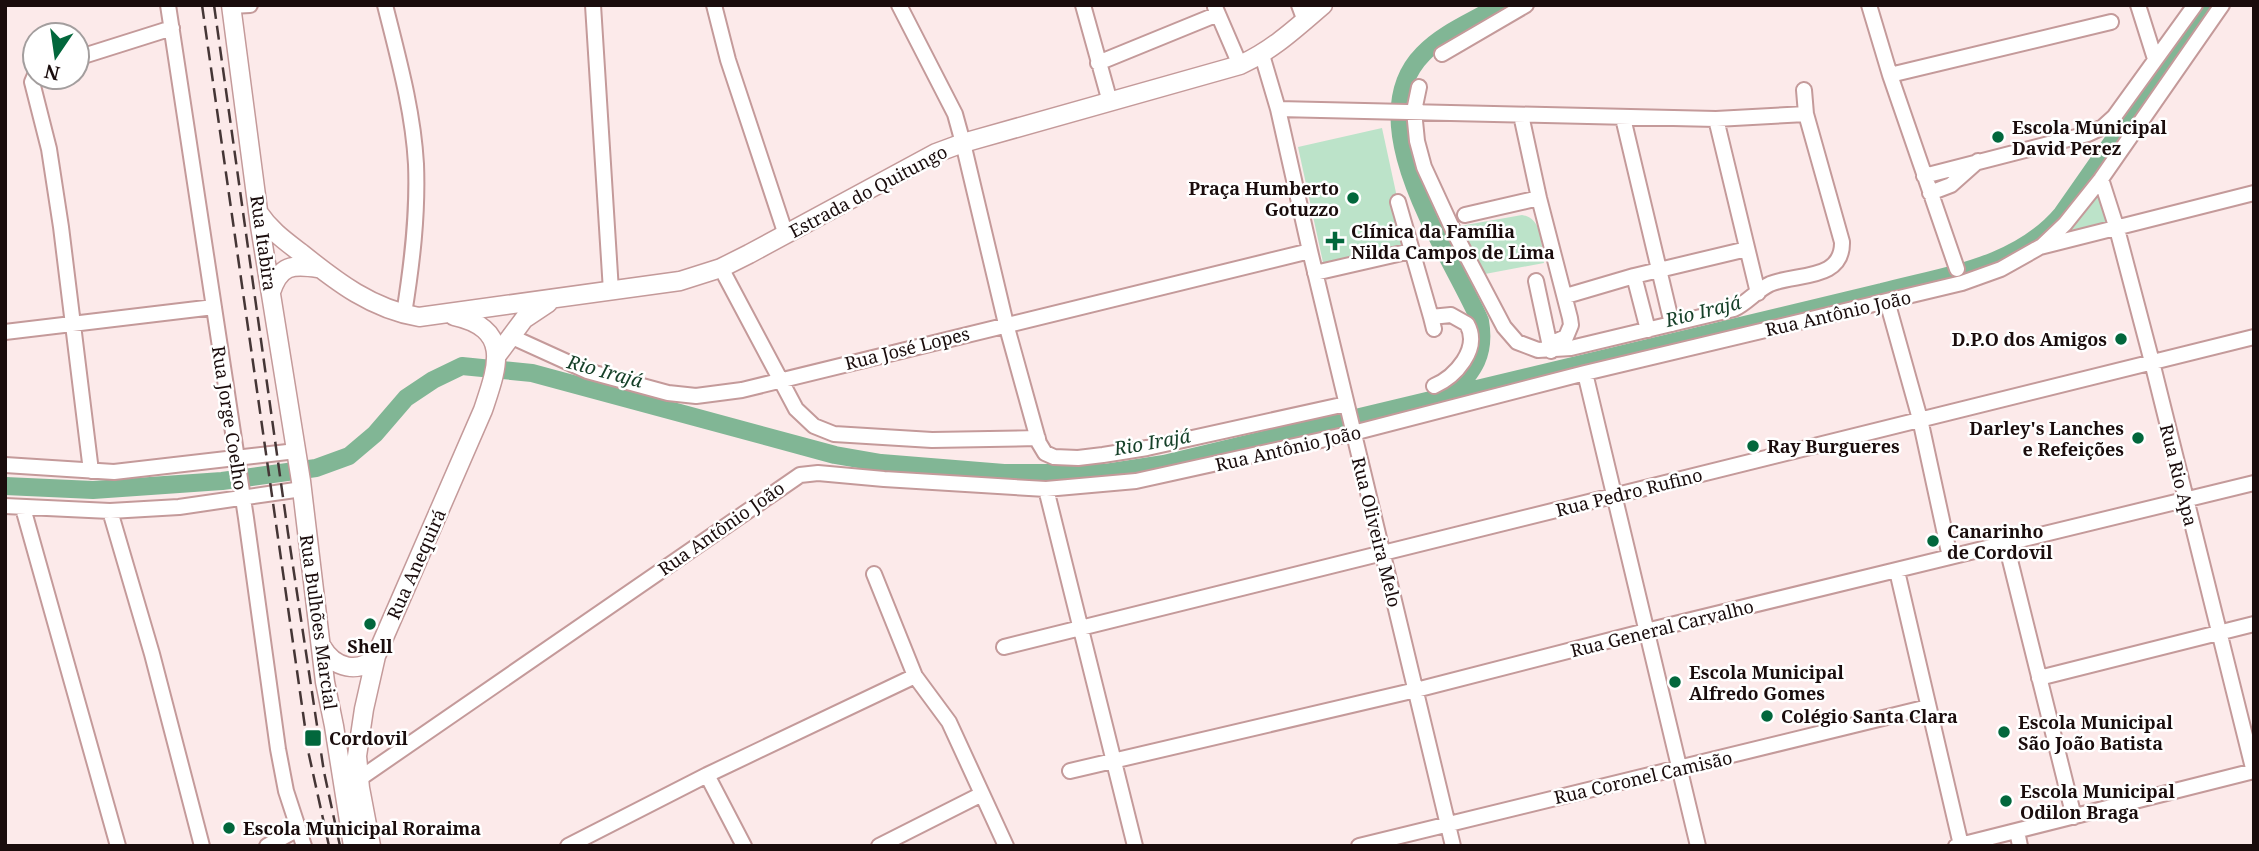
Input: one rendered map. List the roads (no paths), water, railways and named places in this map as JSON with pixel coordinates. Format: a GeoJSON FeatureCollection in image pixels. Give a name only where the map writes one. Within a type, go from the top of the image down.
{"type":"FeatureCollection","features":[{"type":"Feature","properties":{"kind":"main road","name":"Estrada do Quitungo"},"geometry":{"type":"LineString","coordinates":[[258,212],[280,239],[345,288],[380,306],[419,317],[680,281],[721,268],[907,167],[963,143],[1240,65],[1262,55],[1302,13],[1323,5]]}},
{"type":"Feature","properties":{"kind":"main road","name":"Rua Itabira"},"geometry":{"type":"LineString","coordinates":[[231,6],[258,212],[301,485]]}},
{"type":"Feature","properties":{"kind":"main road"},"geometry":{"type":"LineString","coordinates":[[271,292],[282,271],[301,265],[318,268]]}},
{"type":"Feature","properties":{"kind":"main road","name":"Estrada do Quitungo"},"geometry":{"type":"LineString","coordinates":[[496,364],[510,336],[533,311],[560,298]]}},
{"type":"Feature","properties":{"kind":"main road"},"geometry":{"type":"LineString","coordinates":[[449,314],[463,317],[482,328],[494,342],[496,364]]}},
{"type":"Feature","properties":{"kind":"main road","name":"Rua Anequirá"},"geometry":{"type":"LineString","coordinates":[[371,846],[359,779],[358,747],[376,656],[483,410],[496,364]]}},
{"type":"Feature","properties":{"kind":"main road","name":"Rua Bulhões Marcial"},"geometry":{"type":"LineString","coordinates":[[301,485],[325,682],[353,846]]}},
{"type":"Feature","properties":{"kind":"main road"},"geometry":{"type":"LineString","coordinates":[[322,647],[332,660],[351,668],[369,664],[376,656]]}},
{"type":"Feature","properties":{"kind":"street","name":"Rua Jorge Coelho"},"geometry":{"type":"LineString","coordinates":[[168,5],[278,749],[286,791],[303,846]]}},
{"type":"Feature","properties":{"kind":"street"},"geometry":{"type":"LineString","coordinates":[[231,6],[250,5]]}},
{"type":"Feature","properties":{"kind":"street"},"geometry":{"type":"LineString","coordinates":[[385,5],[412,123],[416,163],[415,236],[404,314]]}},
{"type":"Feature","properties":{"kind":"street"},"geometry":{"type":"LineString","coordinates":[[593,5],[611,291]]}},
{"type":"Feature","properties":{"kind":"street"},"geometry":{"type":"LineString","coordinates":[[714,5],[728,61],[786,235]]}},
{"type":"Feature","properties":{"kind":"street"},"geometry":{"type":"LineString","coordinates":[[721,268],[796,409],[814,426],[834,434],[932,440],[1038,438],[1006,324],[955,114],[899,5]]}},
{"type":"Feature","properties":{"kind":"street"},"geometry":{"type":"LineString","coordinates":[[1083,5],[1110,102]]}},
{"type":"Feature","properties":{"kind":"street"},"geometry":{"type":"LineString","coordinates":[[1442,54],[1526,5]]}},
{"type":"Feature","properties":{"kind":"street"},"geometry":{"type":"LineString","coordinates":[[1869,5],[1890,75],[1957,268]]}},
{"type":"Feature","properties":{"kind":"street"},"geometry":{"type":"LineString","coordinates":[[2138,5],[2155,59]]}},
{"type":"Feature","properties":{"kind":"street"},"geometry":{"type":"LineString","coordinates":[[1924,176],[2070,139],[2103,127],[2114,117],[2195,5]]}},
{"type":"Feature","properties":{"kind":"street"},"geometry":{"type":"LineString","coordinates":[[2040,247],[2065,224],[2101,179],[2222,5]]}},
{"type":"Feature","properties":{"kind":"street"},"geometry":{"type":"LineString","coordinates":[[1098,62],[1216,10],[1240,65]]}},
{"type":"Feature","properties":{"kind":"street"},"geometry":{"type":"LineString","coordinates":[[1890,75],[2111,22]]}},
{"type":"Feature","properties":{"kind":"street"},"geometry":{"type":"LineString","coordinates":[[91,54],[172,28]]}},
{"type":"Feature","properties":{"kind":"street","name":"Rua Oliveira Melo"},"geometry":{"type":"LineString","coordinates":[[1262,55],[1278,109],[1453,846]]}},
{"type":"Feature","properties":{"kind":"street","name":"Rua Antônio João"},"geometry":{"type":"LineString","coordinates":[[1419,87],[1410,111],[1424,167],[1453,230],[1504,327],[1517,342],[1527,347],[1602,342],[1734,309],[1767,285],[1818,273],[1834,266],[1843,251],[1842,242],[1806,114]]}},
{"type":"Feature","properties":{"kind":"street"},"geometry":{"type":"LineString","coordinates":[[1278,109],[1716,119],[1806,114],[1804,90]]}},
{"type":"Feature","properties":{"kind":"street"},"geometry":{"type":"LineString","coordinates":[[34,91],[49,149],[91,471]]}},
{"type":"Feature","properties":{"kind":"street"},"geometry":{"type":"LineString","coordinates":[[1521,115],[1571,326],[1562,341],[1550,347],[1536,281]]}},
{"type":"Feature","properties":{"kind":"street"},"geometry":{"type":"LineString","coordinates":[[1623,118],[1672,324]]}},
{"type":"Feature","properties":{"kind":"street"},"geometry":{"type":"LineString","coordinates":[[1716,119],[1758,293]]}},
{"type":"Feature","properties":{"kind":"street"},"geometry":{"type":"LineString","coordinates":[[1930,193],[1951,185],[1979,160]]}},
{"type":"Feature","properties":{"kind":"street","name":"Rua Rio Apa"},"geometry":{"type":"LineString","coordinates":[[2101,179],[2152,362],[2254,772]]}},
{"type":"Feature","properties":{"kind":"street","name":"Rua Antônio João"},"geometry":{"type":"LineString","coordinates":[[359,779],[800,475],[818,473],[884,480],[1046,489],[1136,481],[1353,432],[1887,301],[1986,275],[2040,247],[2254,193]]}},
{"type":"Feature","properties":{"kind":"street"},"geometry":{"type":"LineString","coordinates":[[1465,215],[1539,198]]}},
{"type":"Feature","properties":{"kind":"street"},"geometry":{"type":"LineString","coordinates":[[1398,202],[1433,323],[1446,315],[1457,317],[1467,324],[1471,338],[1468,353],[1460,365],[1444,382],[1434,386]]}},
{"type":"Feature","properties":{"kind":"street"},"geometry":{"type":"LineString","coordinates":[[1566,296],[1634,276],[1747,249]]}},
{"type":"Feature","properties":{"kind":"street","name":"Rua José Lopes"},"geometry":{"type":"LineString","coordinates":[[510,336],[587,371],[682,396],[712,395],[1310,251]]}},
{"type":"Feature","properties":{"kind":"street"},"geometry":{"type":"LineString","coordinates":[[1315,273],[1410,251]]}},
{"type":"Feature","properties":{"kind":"street"},"geometry":{"type":"LineString","coordinates":[[1634,276],[1648,330]]}},
{"type":"Feature","properties":{"kind":"street"},"geometry":{"type":"LineString","coordinates":[[1887,301],[1920,419],[1950,557]]}},
{"type":"Feature","properties":{"kind":"street"},"geometry":{"type":"LineString","coordinates":[[5,332],[214,307]]}},
{"type":"Feature","properties":{"kind":"street","name":"Rua Pedro Rufino"},"geometry":{"type":"LineString","coordinates":[[1004,647],[2254,337]]}},
{"type":"Feature","properties":{"kind":"street"},"geometry":{"type":"LineString","coordinates":[[1585,373],[1698,846]]}},
{"type":"Feature","properties":{"kind":"street","name":"Rua Antônio João"},"geometry":{"type":"LineString","coordinates":[[1038,438],[1045,453],[1054,457],[1078,458],[1147,448],[1347,407]]}},
{"type":"Feature","properties":{"kind":"street"},"geometry":{"type":"LineString","coordinates":[[5,465],[91,471],[149,470],[237,464],[297,454]]}},
{"type":"Feature","properties":{"kind":"street","name":"Rua General Carvalho"},"geometry":{"type":"LineString","coordinates":[[1070,771],[1416,690],[1646,631],[2254,483]]}},
{"type":"Feature","properties":{"kind":"street"},"geometry":{"type":"LineString","coordinates":[[5,506],[110,511],[179,507],[301,485]]}},
{"type":"Feature","properties":{"kind":"street"},"geometry":{"type":"LineString","coordinates":[[1046,489],[1135,846]]}},
{"type":"Feature","properties":{"kind":"street"},"geometry":{"type":"LineString","coordinates":[[23,508],[118,846]]}},
{"type":"Feature","properties":{"kind":"street"},"geometry":{"type":"LineString","coordinates":[[110,511],[152,654],[202,846]]}},
{"type":"Feature","properties":{"kind":"street"},"geometry":{"type":"LineString","coordinates":[[2006,544],[2074,817]]}},
{"type":"Feature","properties":{"kind":"street"},"geometry":{"type":"LineString","coordinates":[[1897,571],[1959,845],[2018,839],[2074,817],[2254,772]]}},
{"type":"Feature","properties":{"kind":"street"},"geometry":{"type":"LineString","coordinates":[[874,574],[915,676],[949,722],[1006,846]]}},
{"type":"Feature","properties":{"kind":"street"},"geometry":{"type":"LineString","coordinates":[[2039,678],[2254,624]]}},
{"type":"Feature","properties":{"kind":"street"},"geometry":{"type":"LineString","coordinates":[[568,846],[707,775],[915,676]]}},
{"type":"Feature","properties":{"kind":"street","name":"Rua Coronel Camisão"},"geometry":{"type":"LineString","coordinates":[[1359,846],[1928,707]]}},
{"type":"Feature","properties":{"kind":"street"},"geometry":{"type":"LineString","coordinates":[[358,747],[370,760],[382,764]]}},
{"type":"Feature","properties":{"kind":"street"},"geometry":{"type":"LineString","coordinates":[[707,775],[744,846]]}},
{"type":"Feature","properties":{"kind":"street"},"geometry":{"type":"LineString","coordinates":[[879,846],[982,794]]}},
{"type":"Feature","properties":{"kind":"street"},"geometry":{"type":"LineString","coordinates":[[267,846],[298,829]]}},
{"type":"Feature","properties":{"kind":"waterway"},"geometry":{"type":"LineString","coordinates":[[1451,395],[1476,362],[1481,344],[1480,321],[1415,187],[1404,150],[1399,115],[1405,82],[1423,54],[1450,33],[1500,5]]}},
{"type":"Feature","properties":{"kind":"waterway","name":"Rio Irajá"},"geometry":{"type":"LineString","coordinates":[[5,486],[93,490],[222,481],[316,468],[349,456],[375,434],[406,398],[433,380],[462,366],[532,373],[835,455],[881,463],[1004,473],[1105,473],[1164,464],[1931,280],[2002,257],[2044,232],[2062,214],[2208,5]]}},
{"type":"Feature","properties":{"kind":"railway"},"geometry":{"type":"LineString","coordinates":[[202,5],[309,755],[329,846]]}},
{"type":"Feature","properties":{"kind":"railway"},"geometry":{"type":"LineString","coordinates":[[214,5],[288,533],[324,772],[340,846]]}},
{"type":"Feature","properties":{"kind":"place","name":"Escola Municipal David Perez"},"geometry":{"type":"Point","coordinates":[1998,137]}},
{"type":"Feature","properties":{"kind":"place","name":"Praça Humberto Gotuzzo"},"geometry":{"type":"Point","coordinates":[1353,198]}},
{"type":"Feature","properties":{"kind":"place","name":"Clínica da Família Nilda Campos de Lima"},"geometry":{"type":"Point","coordinates":[1335,241]}},
{"type":"Feature","properties":{"kind":"place","name":"D.P.O dos Amigos"},"geometry":{"type":"Point","coordinates":[2121,339]}},
{"type":"Feature","properties":{"kind":"place","name":"Darley's Lanches e Refeições"},"geometry":{"type":"Point","coordinates":[2138,438]}},
{"type":"Feature","properties":{"kind":"place","name":"Ray Burgueres"},"geometry":{"type":"Point","coordinates":[1753,446]}},
{"type":"Feature","properties":{"kind":"place","name":"Canarinho de Cordovil"},"geometry":{"type":"Point","coordinates":[1933,541]}},
{"type":"Feature","properties":{"kind":"place","name":"Shell"},"geometry":{"type":"Point","coordinates":[370,624]}},
{"type":"Feature","properties":{"kind":"place","name":"Escola Municipal Alfredo Gomes"},"geometry":{"type":"Point","coordinates":[1675,682]}},
{"type":"Feature","properties":{"kind":"place","name":"Colégio Santa Clara"},"geometry":{"type":"Point","coordinates":[1767,716]}},
{"type":"Feature","properties":{"kind":"place","name":"Escola Municipal São João Batista"},"geometry":{"type":"Point","coordinates":[2004,732]}},
{"type":"Feature","properties":{"kind":"place","name":"Cordovil"},"geometry":{"type":"Point","coordinates":[313,738]}},
{"type":"Feature","properties":{"kind":"place","name":"Escola Municipal Odilon Braga"},"geometry":{"type":"Point","coordinates":[2006,801]}},
{"type":"Feature","properties":{"kind":"place","name":"Escola Municipal Roraima"},"geometry":{"type":"Point","coordinates":[229,828]}}]}
